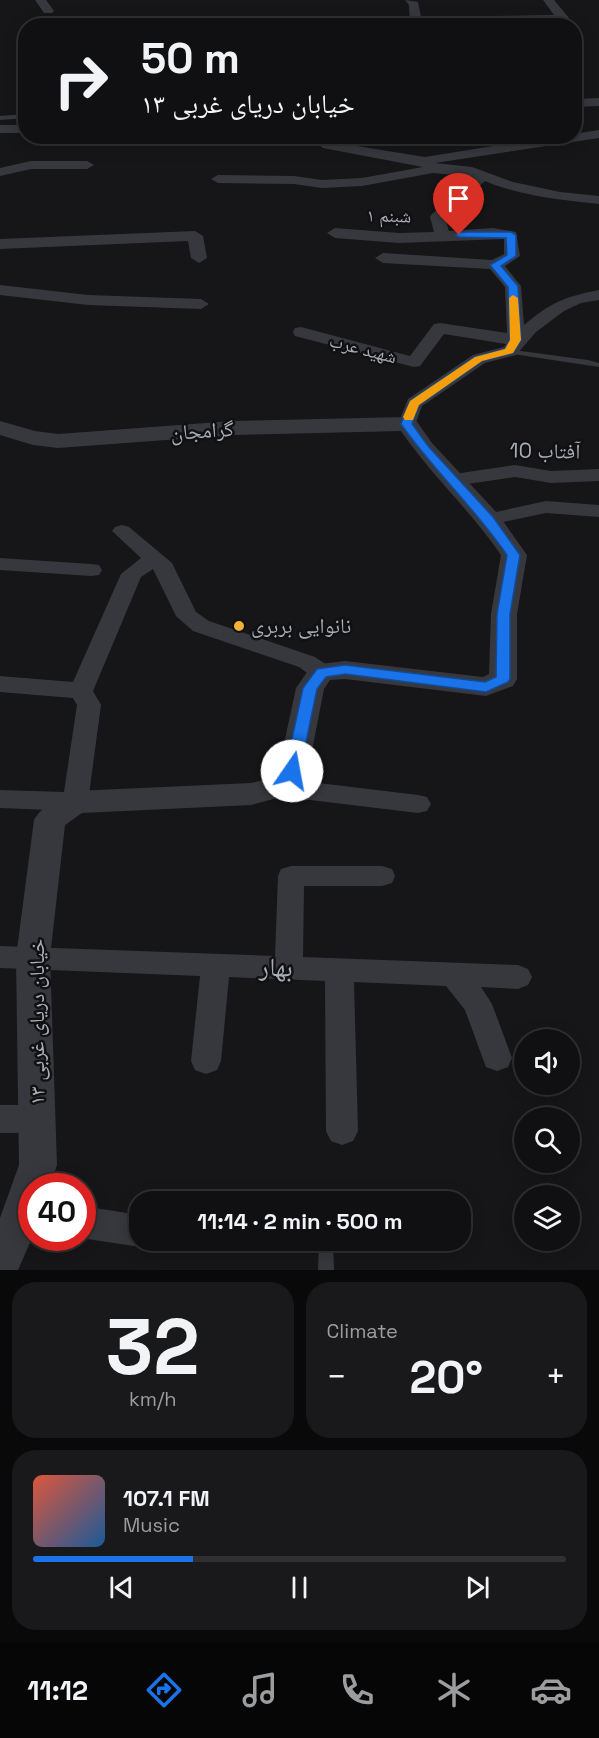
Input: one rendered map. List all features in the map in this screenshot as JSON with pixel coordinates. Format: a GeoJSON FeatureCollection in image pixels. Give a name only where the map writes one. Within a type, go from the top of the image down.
{"type":"FeatureCollection","features":[{"type":"Feature","properties":{"kind":"street"},"geometry":{"type":"LineString","coordinates":[[40,0],[48,11]]}},
{"type":"Feature","properties":{"kind":"street"},"geometry":{"type":"LineString","coordinates":[[410,0],[414,4],[416,18]]}},
{"type":"Feature","properties":{"kind":"street"},"geometry":{"type":"LineString","coordinates":[[548,0],[563,18]]}},
{"type":"Feature","properties":{"kind":"street"},"geometry":{"type":"LineString","coordinates":[[582,103],[599,102]]}},
{"type":"Feature","properties":{"kind":"street"},"geometry":{"type":"LineString","coordinates":[[0,129],[18,129]]}},
{"type":"Feature","properties":{"kind":"street"},"geometry":{"type":"LineString","coordinates":[[582,137],[599,134]]}},
{"type":"Feature","properties":{"kind":"street"},"geometry":{"type":"LineString","coordinates":[[327,144],[429,165],[472,171],[530,190],[599,200]]}},
{"type":"Feature","properties":{"kind":"street"},"geometry":{"type":"LineString","coordinates":[[218,179],[294,180],[322,184],[362,182],[429,165],[544,144]]}},
{"type":"Feature","properties":{"kind":"street"},"geometry":{"type":"LineString","coordinates":[[572,144],[590,149]]}},
{"type":"Feature","properties":{"kind":"street"},"geometry":{"type":"LineString","coordinates":[[0,172],[31,165],[87,165]]}},
{"type":"Feature","properties":{"kind":"street"},"geometry":{"type":"LineString","coordinates":[[443,235],[437,217],[483,176]]}},
{"type":"Feature","properties":{"kind":"street","name":"شبنم ۱"},"geometry":{"type":"LineString","coordinates":[[335,233],[399,238],[443,235],[511,235],[512,256],[495,265]]}},
{"type":"Feature","properties":{"kind":"street"},"geometry":{"type":"LineString","coordinates":[[0,244],[195,236],[199,258]]}},
{"type":"Feature","properties":{"kind":"street"},"geometry":{"type":"LineString","coordinates":[[383,258],[495,265],[513,286],[513,346]]}},
{"type":"Feature","properties":{"kind":"street"},"geometry":{"type":"LineString","coordinates":[[0,290],[88,300],[201,304]]}},
{"type":"Feature","properties":{"kind":"street"},"geometry":{"type":"LineString","coordinates":[[122,531],[164,568],[188,616],[201,627],[307,662],[322,672],[345,670],[486,687],[503,679],[504,614],[513,555],[489,519],[424,448],[406,424],[414,403],[479,359],[513,346],[557,309],[574,300],[599,295]]}},
{"type":"Feature","properties":{"kind":"street","name":"شهید عرب"},"geometry":{"type":"LineString","coordinates":[[301,332],[414,362],[440,328],[513,346]]}},
{"type":"Feature","properties":{"kind":"street","name":"گرامجان"},"geometry":{"type":"LineString","coordinates":[[0,428],[33,438],[58,441],[233,428],[406,424]]}},
{"type":"Feature","properties":{"kind":"street","name":"آفتاب 10"},"geometry":{"type":"LineString","coordinates":[[454,480],[515,471],[551,477],[599,475]]}},
{"type":"Feature","properties":{"kind":"street"},"geometry":{"type":"LineString","coordinates":[[489,519],[546,507],[599,511]]}},
{"type":"Feature","properties":{"kind":"street"},"geometry":{"type":"LineString","coordinates":[[81,691],[132,574],[148,563],[156,562]]}},
{"type":"Feature","properties":{"kind":"street"},"geometry":{"type":"LineString","coordinates":[[0,564],[91,570]]}},
{"type":"Feature","properties":{"kind":"street"},"geometry":{"type":"LineString","coordinates":[[277,787],[292,771],[310,688],[322,672]]}},
{"type":"Feature","properties":{"kind":"street"},"geometry":{"type":"LineString","coordinates":[[0,684],[81,691]]}},
{"type":"Feature","properties":{"kind":"street"},"geometry":{"type":"LineString","coordinates":[[75,802],[89,705],[81,691]]}},
{"type":"Feature","properties":{"kind":"street"},"geometry":{"type":"LineString","coordinates":[[0,800],[75,802],[251,794],[277,787],[418,804]]}},
{"type":"Feature","properties":{"kind":"street","name":"خیابان دریای غربی ۱۳"},"geometry":{"type":"LineString","coordinates":[[36,1173],[38,1165],[33,957],[50,820],[75,802]]}},
{"type":"Feature","properties":{"kind":"street"},"geometry":{"type":"LineString","coordinates":[[289,968],[291,876],[382,876]]}},
{"type":"Feature","properties":{"kind":"street","name":"بهار"},"geometry":{"type":"LineString","coordinates":[[0,957],[518,977]]}},
{"type":"Feature","properties":{"kind":"street"},"geometry":{"type":"LineString","coordinates":[[206,1061],[216,965]]}},
{"type":"Feature","properties":{"kind":"street"},"geometry":{"type":"LineString","coordinates":[[339,970],[342,1131]]}},
{"type":"Feature","properties":{"kind":"street"},"geometry":{"type":"LineString","coordinates":[[453,974],[477,1004],[497,1058]]}},
{"type":"Feature","properties":{"kind":"street"},"geometry":{"type":"LineString","coordinates":[[0,1119],[37,1119]]}},
{"type":"Feature","properties":{"kind":"street"},"geometry":{"type":"LineString","coordinates":[[96,1224],[129,1229]]}},
{"type":"Feature","properties":{"kind":"street","name":"خیابان دریای غربی ۱۳"},"geometry":{"type":"LineString","coordinates":[[0,1264],[18,1230]]}},
{"type":"Feature","properties":{"kind":"lane"},"geometry":{"type":"LineString","coordinates":[[0,118],[18,117]]}},
{"type":"Feature","properties":{"kind":"lane"},"geometry":{"type":"LineString","coordinates":[[513,346],[534,357],[581,360],[599,364]]}},
{"type":"Feature","properties":{"kind":"lane"},"geometry":{"type":"LineString","coordinates":[[326,1251],[326,1270]]}},
{"type":"Feature","properties":{"kind":"slow traffic"},"geometry":{"type":"LineString","coordinates":[[409,417],[414,403],[479,359],[510,351],[516,340],[513,298]]}},
{"type":"Feature","properties":{"kind":"place","name":"نانوایی بربری"},"geometry":{"type":"Point","coordinates":[239,626]}},
{"type":"Feature","properties":{"kind":"route"},"geometry":{"type":"LineString","coordinates":[[292,771],[310,688],[322,672],[345,670],[486,687],[503,679],[504,614],[513,555],[489,519],[424,448],[406,424],[414,403],[479,359],[510,351],[516,340],[513,286],[495,265],[512,256],[511,235],[493,233],[459,235]]}}]}
